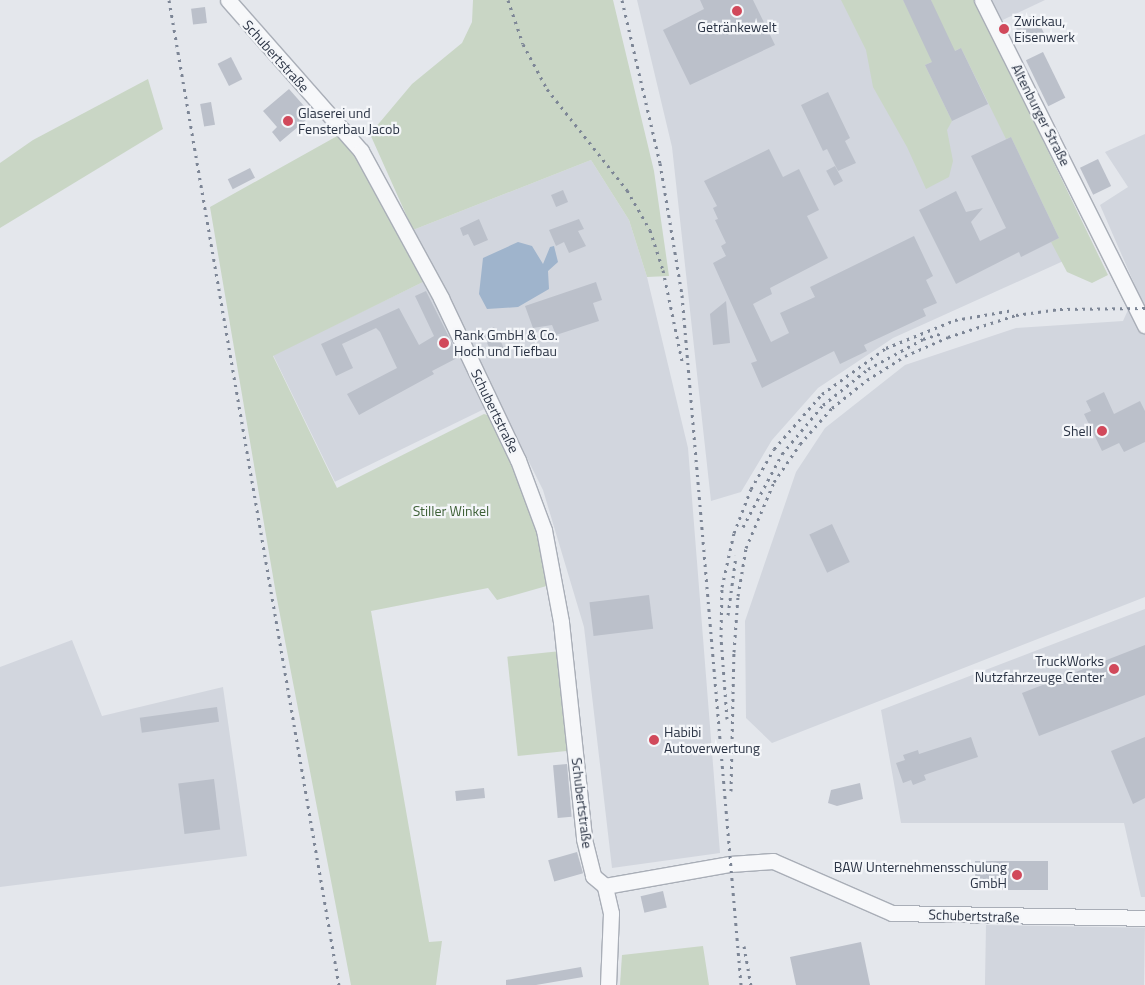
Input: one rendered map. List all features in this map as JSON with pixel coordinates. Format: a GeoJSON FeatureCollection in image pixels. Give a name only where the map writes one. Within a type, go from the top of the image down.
{"type":"FeatureCollection","features":[{"type":"Feature","properties":{"kind":"street","name":"Schubertstraße"},"geometry":{"type":"LineString","coordinates":[[228,0],[361,151],[441,298],[518,460],[544,530],[561,622],[584,839],[593,876],[605,886],[611,914],[608,985]]}},
{"type":"Feature","properties":{"kind":"street","name":"Altenburger Straße"},"geometry":{"type":"LineString","coordinates":[[982,0],[1099,229],[1145,325]]}},
{"type":"Feature","properties":{"kind":"street","name":"Schubertstraße"},"geometry":{"type":"LineString","coordinates":[[605,886],[730,864],[774,862],[892,913],[1145,918]]}},
{"type":"Feature","properties":{"kind":"shaded area"},"geometry":{"type":"Polygon","coordinates":[[[637,0],[959,0],[1081,253],[893,338],[818,388],[772,440],[741,492],[711,501],[672,147],[637,0]]]}},
{"type":"Feature","properties":{"kind":"shaded area"},"geometry":{"type":"Polygon","coordinates":[[[974,0],[1045,0],[988,27],[974,0]]]}},
{"type":"Feature","properties":{"kind":"shaded area"},"geometry":{"type":"Polygon","coordinates":[[[1145,134],[1145,597],[772,743],[746,718],[745,621],[796,472],[825,428],[905,365],[1016,328],[1123,321],[1137,290],[1100,205],[1128,187],[1105,152],[1145,134]]]}},
{"type":"Feature","properties":{"kind":"shaded area"},"geometry":{"type":"Polygon","coordinates":[[[591,160],[629,220],[647,277],[688,448],[720,853],[612,868],[584,627],[543,490],[413,230],[591,160]]]}},
{"type":"Feature","properties":{"kind":"shaded area"},"geometry":{"type":"Polygon","coordinates":[[[425,281],[487,408],[335,482],[273,355],[425,281]]]}},
{"type":"Feature","properties":{"kind":"shaded area"},"geometry":{"type":"Polygon","coordinates":[[[1145,609],[1145,897],[1141,897],[1124,823],[901,823],[881,710],[1145,609]]]}},
{"type":"Feature","properties":{"kind":"shaded area"},"geometry":{"type":"Polygon","coordinates":[[[72,640],[102,716],[223,687],[247,856],[0,887],[0,667],[72,640]]]}},
{"type":"Feature","properties":{"kind":"shaded area"},"geometry":{"type":"Polygon","coordinates":[[[986,925],[1145,928],[1144,985],[985,985],[986,925]]]}},
{"type":"Feature","properties":{"kind":"green space"},"geometry":{"type":"Polygon","coordinates":[[[473,0],[613,0],[654,171],[669,276],[647,277],[629,220],[591,160],[413,230],[370,134],[412,84],[462,43],[472,22],[473,0]]]}},
{"type":"Feature","properties":{"kind":"green space"},"geometry":{"type":"Polygon","coordinates":[[[841,0],[903,0],[934,61],[925,65],[952,121],[947,130],[953,161],[949,177],[926,189],[907,147],[873,87],[866,50],[841,0]]]}},
{"type":"Feature","properties":{"kind":"green space"},"geometry":{"type":"Polygon","coordinates":[[[931,0],[975,0],[1108,275],[1092,283],[1067,272],[1051,242],[1059,238],[1011,137],[1006,139],[961,48],[952,52],[931,0]]]}},
{"type":"Feature","properties":{"kind":"green space"},"geometry":{"type":"Polygon","coordinates":[[[148,79],[163,129],[0,228],[0,163],[33,140],[148,79]]]}},
{"type":"Feature","properties":{"kind":"green space","name":"Stiller Winkel"},"geometry":{"type":"Polygon","coordinates":[[[339,135],[356,156],[425,281],[273,356],[337,488],[484,414],[494,417],[537,530],[550,585],[497,600],[488,588],[371,611],[429,942],[442,941],[436,985],[351,985],[276,594],[210,207],[339,135]]]}},
{"type":"Feature","properties":{"kind":"green space"},"geometry":{"type":"Polygon","coordinates":[[[561,651],[571,750],[518,756],[507,657],[561,651]]]}},
{"type":"Feature","properties":{"kind":"green space"},"geometry":{"type":"Polygon","coordinates":[[[703,946],[709,985],[620,985],[622,955],[703,946]]]}},
{"type":"Feature","properties":{"kind":"water"},"geometry":{"type":"Polygon","coordinates":[[[518,242],[532,246],[543,264],[550,247],[554,246],[558,262],[548,271],[549,289],[518,307],[487,309],[479,294],[483,258],[518,242]]]}},
{"type":"Feature","properties":{"kind":"building"},"geometry":{"type":"Polygon","coordinates":[[[700,0],[753,0],[775,45],[690,85],[663,30],[704,9],[700,0]]]}},
{"type":"Feature","properties":{"kind":"building"},"geometry":{"type":"Polygon","coordinates":[[[903,0],[931,0],[955,51],[961,48],[988,104],[952,121],[925,65],[932,62],[903,0]]]}},
{"type":"Feature","properties":{"kind":"building"},"geometry":{"type":"Polygon","coordinates":[[[205,7],[207,23],[193,25],[191,9],[205,7]]]}},
{"type":"Feature","properties":{"kind":"building"},"geometry":{"type":"Polygon","coordinates":[[[1035,14],[1044,33],[1023,43],[1014,24],[1035,14]]]}},
{"type":"Feature","properties":{"kind":"building"},"geometry":{"type":"Polygon","coordinates":[[[1043,52],[1065,98],[1048,106],[1026,60],[1043,52]]]}},
{"type":"Feature","properties":{"kind":"building"},"geometry":{"type":"Polygon","coordinates":[[[231,57],[242,79],[229,86],[218,64],[231,57]]]}},
{"type":"Feature","properties":{"kind":"building","name":"Glaserei und Fensterbau Jacob"},"geometry":{"type":"Polygon","coordinates":[[[289,89],[312,115],[280,142],[272,132],[277,127],[263,111],[289,89]]]}},
{"type":"Feature","properties":{"kind":"building"},"geometry":{"type":"Polygon","coordinates":[[[828,92],[850,138],[845,141],[856,163],[838,171],[827,149],[823,151],[801,105],[828,92]]]}},
{"type":"Feature","properties":{"kind":"building"},"geometry":{"type":"Polygon","coordinates":[[[211,102],[215,125],[204,127],[200,104],[211,102]]]}},
{"type":"Feature","properties":{"kind":"building"},"geometry":{"type":"Polygon","coordinates":[[[1011,137],[1059,238],[1021,257],[1019,252],[956,284],[919,210],[956,191],[966,212],[983,208],[971,222],[980,241],[1006,228],[971,156],[1011,137]]]}},
{"type":"Feature","properties":{"kind":"building"},"geometry":{"type":"Polygon","coordinates":[[[769,149],[783,177],[799,169],[819,210],[807,216],[828,258],[770,288],[772,294],[753,304],[771,342],[789,333],[780,313],[815,297],[810,287],[914,236],[933,276],[926,280],[937,303],[923,309],[926,316],[864,345],[867,351],[840,364],[834,351],[762,388],[751,363],[757,361],[713,263],[726,256],[721,246],[726,243],[715,220],[718,219],[713,208],[717,206],[704,181],[769,149]]]}},
{"type":"Feature","properties":{"kind":"building"},"geometry":{"type":"Polygon","coordinates":[[[1098,159],[1111,186],[1093,195],[1080,168],[1098,159]]]}},
{"type":"Feature","properties":{"kind":"building"},"geometry":{"type":"Polygon","coordinates":[[[835,166],[843,181],[834,186],[826,171],[835,166]]]}},
{"type":"Feature","properties":{"kind":"building"},"geometry":{"type":"Polygon","coordinates":[[[250,168],[255,178],[233,189],[228,179],[250,168]]]}},
{"type":"Feature","properties":{"kind":"building"},"geometry":{"type":"Polygon","coordinates":[[[563,190],[568,202],[556,207],[551,195],[563,190]]]}},
{"type":"Feature","properties":{"kind":"building"},"geometry":{"type":"Polygon","coordinates":[[[479,219],[488,240],[474,246],[468,234],[463,236],[460,228],[479,219]]]}},
{"type":"Feature","properties":{"kind":"building"},"geometry":{"type":"Polygon","coordinates":[[[579,219],[584,229],[578,231],[586,246],[569,253],[564,242],[556,246],[549,230],[579,219]]]}},
{"type":"Feature","properties":{"kind":"building"},"geometry":{"type":"Polygon","coordinates":[[[596,282],[602,300],[593,303],[599,321],[556,335],[552,325],[533,328],[525,306],[596,282]]]}},
{"type":"Feature","properties":{"kind":"building"},"geometry":{"type":"Polygon","coordinates":[[[426,291],[459,357],[432,371],[434,374],[359,415],[347,394],[397,368],[380,332],[376,328],[342,344],[353,368],[336,376],[321,344],[399,308],[419,345],[434,336],[415,296],[426,291]]]}},
{"type":"Feature","properties":{"kind":"building"},"geometry":{"type":"Polygon","coordinates":[[[726,301],[730,343],[713,345],[710,314],[726,301]]]}},
{"type":"Feature","properties":{"kind":"building"},"geometry":{"type":"Polygon","coordinates":[[[494,327],[505,351],[493,356],[482,332],[494,327]]]}},
{"type":"Feature","properties":{"kind":"building"},"geometry":{"type":"Polygon","coordinates":[[[1104,392],[1114,414],[1140,401],[1145,411],[1145,442],[1124,452],[1119,443],[1102,451],[1084,414],[1091,411],[1086,401],[1104,392]]]}},
{"type":"Feature","properties":{"kind":"building"},"geometry":{"type":"Polygon","coordinates":[[[832,524],[850,562],[827,573],[809,535],[832,524]]]}},
{"type":"Feature","properties":{"kind":"building"},"geometry":{"type":"Polygon","coordinates":[[[649,595],[653,629],[594,636],[589,602],[649,595]]]}},
{"type":"Feature","properties":{"kind":"building","name":"TruckWorks Nutzfahrzeuge Center"},"geometry":{"type":"Polygon","coordinates":[[[1145,645],[1145,695],[1039,736],[1022,693],[1145,645]]]}},
{"type":"Feature","properties":{"kind":"building"},"geometry":{"type":"Polygon","coordinates":[[[217,707],[219,722],[142,733],[140,718],[217,707]]]}},
{"type":"Feature","properties":{"kind":"building"},"geometry":{"type":"Polygon","coordinates":[[[971,737],[978,757],[924,775],[926,780],[913,785],[911,780],[903,783],[896,763],[905,760],[903,755],[918,750],[919,754],[971,737]]]}},
{"type":"Feature","properties":{"kind":"building"},"geometry":{"type":"Polygon","coordinates":[[[1145,737],[1145,798],[1133,804],[1111,751],[1145,737]]]}},
{"type":"Feature","properties":{"kind":"building"},"geometry":{"type":"Polygon","coordinates":[[[567,764],[572,817],[558,818],[553,765],[567,764]]]}},
{"type":"Feature","properties":{"kind":"building"},"geometry":{"type":"Polygon","coordinates":[[[214,779],[220,830],[184,834],[178,783],[214,779]]]}},
{"type":"Feature","properties":{"kind":"building"},"geometry":{"type":"Polygon","coordinates":[[[860,783],[863,799],[837,806],[828,803],[831,790],[860,783]]]}},
{"type":"Feature","properties":{"kind":"building"},"geometry":{"type":"Polygon","coordinates":[[[484,788],[485,798],[456,801],[455,791],[484,788]]]}},
{"type":"Feature","properties":{"kind":"building"},"geometry":{"type":"Polygon","coordinates":[[[577,852],[583,873],[554,881],[548,860],[577,852]]]}},
{"type":"Feature","properties":{"kind":"building","name":"BAW Unternehmensschulung GmbH"},"geometry":{"type":"Polygon","coordinates":[[[975,861],[1048,861],[1048,890],[975,890],[975,861]]]}},
{"type":"Feature","properties":{"kind":"building"},"geometry":{"type":"Polygon","coordinates":[[[663,891],[667,908],[644,913],[641,896],[663,891]]]}},
{"type":"Feature","properties":{"kind":"building"},"geometry":{"type":"Polygon","coordinates":[[[861,942],[870,985],[796,985],[790,957],[861,942]]]}},
{"type":"Feature","properties":{"kind":"building"},"geometry":{"type":"Polygon","coordinates":[[[581,967],[583,977],[536,985],[506,985],[506,980],[581,967]]]}},
{"type":"Feature","properties":{"kind":"railway"},"geometry":{"type":"LineString","coordinates":[[169,0],[339,985]]}},
{"type":"Feature","properties":{"kind":"railway"},"geometry":{"type":"LineString","coordinates":[[508,0],[523,44],[547,89],[627,190],[650,230],[663,270],[682,361]]}},
{"type":"Feature","properties":{"kind":"railway"},"geometry":{"type":"LineString","coordinates":[[622,0],[660,163],[682,295],[741,985]]}},
{"type":"Feature","properties":{"kind":"railway"},"geometry":{"type":"LineString","coordinates":[[731,791],[734,652],[738,596],[746,548],[774,482],[800,444],[832,408],[867,380],[905,356],[948,337],[1016,315],[1060,309],[1145,308]]}},
{"type":"Feature","properties":{"kind":"railway"},"geometry":{"type":"LineString","coordinates":[[727,719],[721,637],[722,587],[734,533],[751,489],[774,449],[822,394],[886,348],[955,320],[1013,310]]}},
{"type":"Feature","properties":{"kind":"railway"},"geometry":{"type":"LineString","coordinates":[[743,527],[782,454],[823,405],[868,369],[923,339],[943,333]]}},
{"type":"Feature","properties":{"kind":"railway"},"geometry":{"type":"LineString","coordinates":[[728,615],[736,556]]}},
{"type":"Feature","properties":{"kind":"railway"},"geometry":{"type":"LineString","coordinates":[[744,946],[751,985]]}},
{"type":"Feature","properties":{"kind":"place","name":"Getränkewelt"},"geometry":{"type":"Point","coordinates":[737,11]}},
{"type":"Feature","properties":{"kind":"place","name":"Zwickau, Eisenwerk"},"geometry":{"type":"Point","coordinates":[1004,29]}},
{"type":"Feature","properties":{"kind":"place","name":"Glaserei und Fensterbau Jacob"},"geometry":{"type":"Point","coordinates":[288,121]}},
{"type":"Feature","properties":{"kind":"place","name":"Rank GmbH & Co. Hoch und Tiefbau"},"geometry":{"type":"Point","coordinates":[444,343]}},
{"type":"Feature","properties":{"kind":"place","name":"Shell"},"geometry":{"type":"Point","coordinates":[1102,431]}},
{"type":"Feature","properties":{"kind":"place","name":"TruckWorks Nutzfahrzeuge Center"},"geometry":{"type":"Point","coordinates":[1114,669]}},
{"type":"Feature","properties":{"kind":"place","name":"Habibi Autoverwertung"},"geometry":{"type":"Point","coordinates":[654,740]}},
{"type":"Feature","properties":{"kind":"place","name":"BAW Unternehmensschulung GmbH"},"geometry":{"type":"Point","coordinates":[1017,875]}}]}
